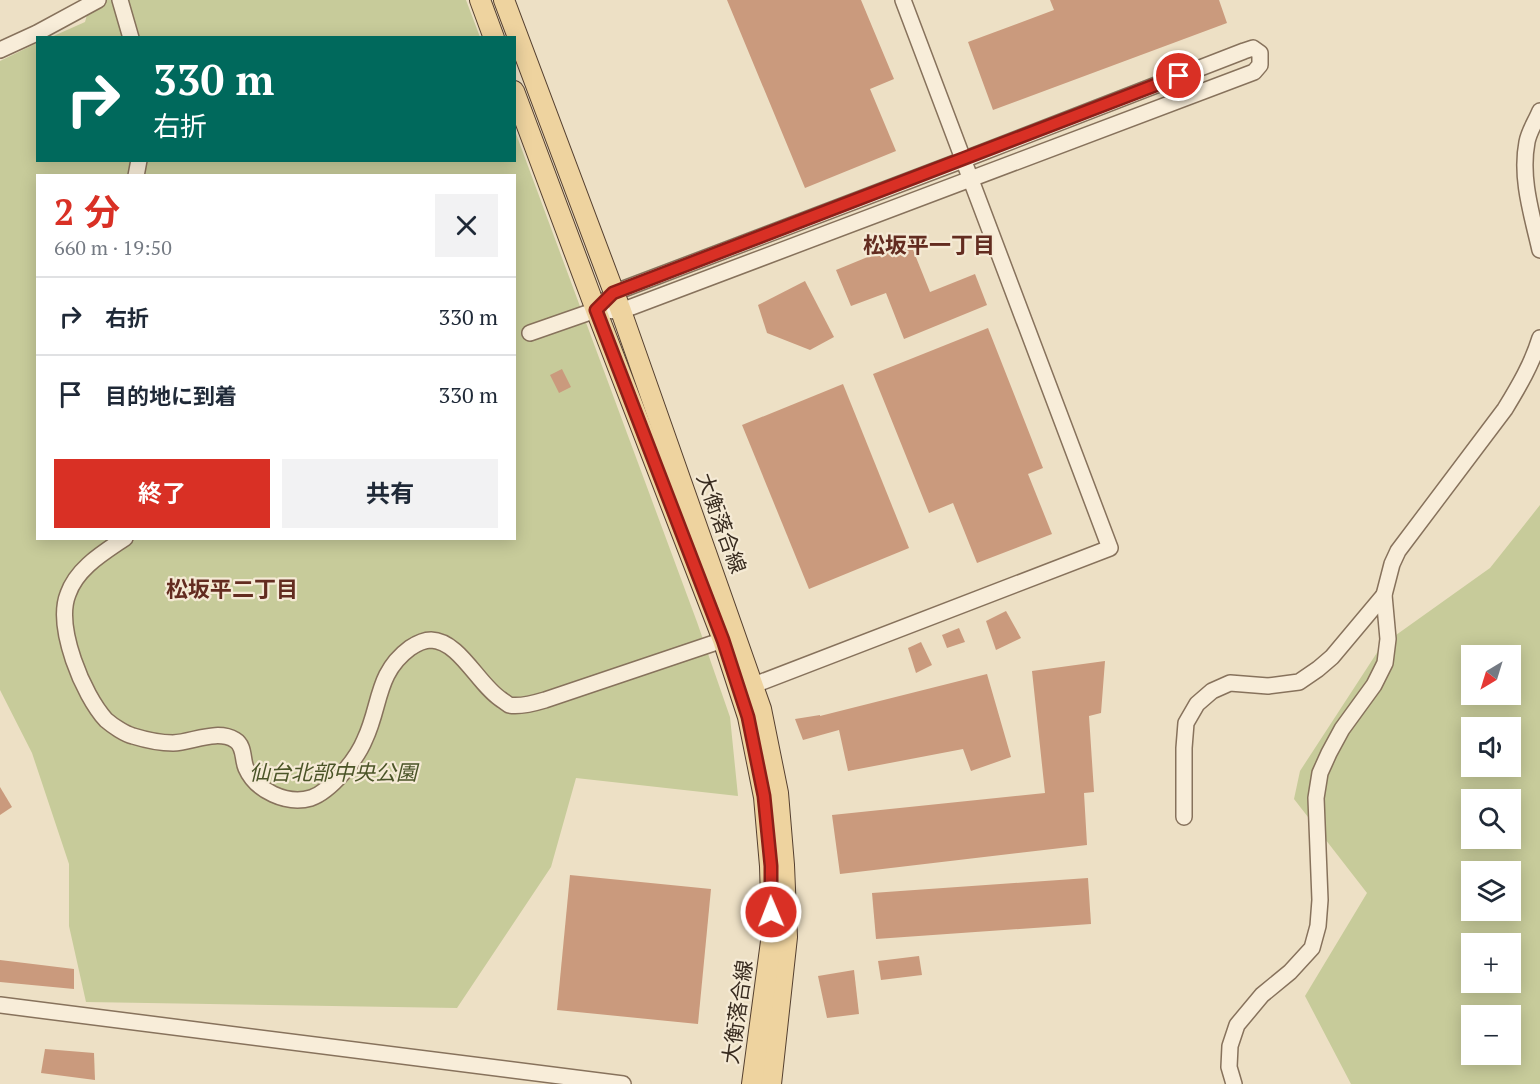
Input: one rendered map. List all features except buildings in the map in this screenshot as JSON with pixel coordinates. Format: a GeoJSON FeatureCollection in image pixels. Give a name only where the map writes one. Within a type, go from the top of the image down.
{"type":"FeatureCollection","features":[{"type":"Feature","properties":{"kind":"main road"},"geometry":{"type":"LineString","coordinates":[[480,0],[493,36]]}},
{"type":"Feature","properties":{"kind":"main road","name":"大衡落合線"},"geometry":{"type":"LineString","coordinates":[[504,0],[617,302],[761,710],[777,793],[788,937],[771,1084]]}},
{"type":"Feature","properties":{"kind":"main road","name":"大衡落合線"},"geometry":{"type":"LineString","coordinates":[[516,97],[723,640],[748,717],[764,796],[771,866],[772,934],[752,1084]]}},
{"type":"Feature","properties":{"kind":"street"},"geometry":{"type":"LineString","coordinates":[[0,50],[98,0]]}},
{"type":"Feature","properties":{"kind":"street"},"geometry":{"type":"LineString","coordinates":[[120,0],[130,36]]}},
{"type":"Feature","properties":{"kind":"street"},"geometry":{"type":"LineString","coordinates":[[754,685],[1110,548],[903,0]]}},
{"type":"Feature","properties":{"kind":"street"},"geometry":{"type":"LineString","coordinates":[[530,333],[617,302],[963,160],[1244,51],[1253,48],[1260,53],[1260,64],[1254,72],[971,178],[617,302]]}},
{"type":"Feature","properties":{"kind":"street"},"geometry":{"type":"LineString","coordinates":[[1540,111],[1527,140],[1524,163],[1528,201],[1540,250]]}},
{"type":"Feature","properties":{"kind":"street"},"geometry":{"type":"LineString","coordinates":[[1234,1084],[1229,1067],[1230,1046],[1237,1025],[1262,995],[1290,972],[1312,948],[1318,926],[1320,900],[1316,798],[1320,773],[1342,729],[1374,686],[1385,663],[1388,639],[1384,595],[1392,564],[1398,551],[1505,409],[1535,354],[1540,338]]}},
{"type":"Feature","properties":{"kind":"street"},"geometry":{"type":"LineString","coordinates":[[122,540],[83,570],[67,595],[64,624],[78,673],[90,696],[107,720],[130,736],[154,742],[174,743],[225,736],[238,741],[243,751],[245,767],[253,781],[266,791],[291,800],[311,798],[334,782],[347,768],[365,740],[385,678],[402,654],[416,644],[430,640],[444,644],[455,651],[488,689],[509,705],[545,700],[723,640]]}},
{"type":"Feature","properties":{"kind":"street"},"geometry":{"type":"LineString","coordinates":[[1184,817],[1185,723],[1197,704],[1212,691],[1230,683],[1268,686],[1299,682],[1332,657],[1384,595]]}},
{"type":"Feature","properties":{"kind":"street"},"geometry":{"type":"LineString","coordinates":[[0,1005],[623,1084]]}},
{"type":"Feature","properties":{"kind":"green space"},"geometry":{"type":"Polygon","coordinates":[[[91,0],[466,0],[480,36],[54,36],[85,22],[91,0]]]}},
{"type":"Feature","properties":{"kind":"green space","name":"仙台北部中央公園"},"geometry":{"type":"Polygon","coordinates":[[[36,43],[36,162],[516,162],[516,134],[730,717],[738,796],[576,778],[551,867],[457,1008],[86,1002],[69,926],[69,864],[32,753],[0,690],[0,61],[36,43]]]}},
{"type":"Feature","properties":{"kind":"green space"},"geometry":{"type":"Polygon","coordinates":[[[1540,505],[1540,1084],[1351,1084],[1305,996],[1367,893],[1294,799],[1300,771],[1382,645],[1490,568],[1540,505]]]}},
{"type":"Feature","properties":{"kind":"district","name":"松坂平一丁目"},"geometry":{"type":"Point","coordinates":[929,244]}},
{"type":"Feature","properties":{"kind":"district","name":"松坂平二丁目"},"geometry":{"type":"Point","coordinates":[232,588]}},
{"type":"Feature","properties":{"kind":"route"},"geometry":{"type":"LineString","coordinates":[[771,912],[771,866],[764,796],[748,717],[723,640],[596,310],[613,293],[1179,76]]}}]}
